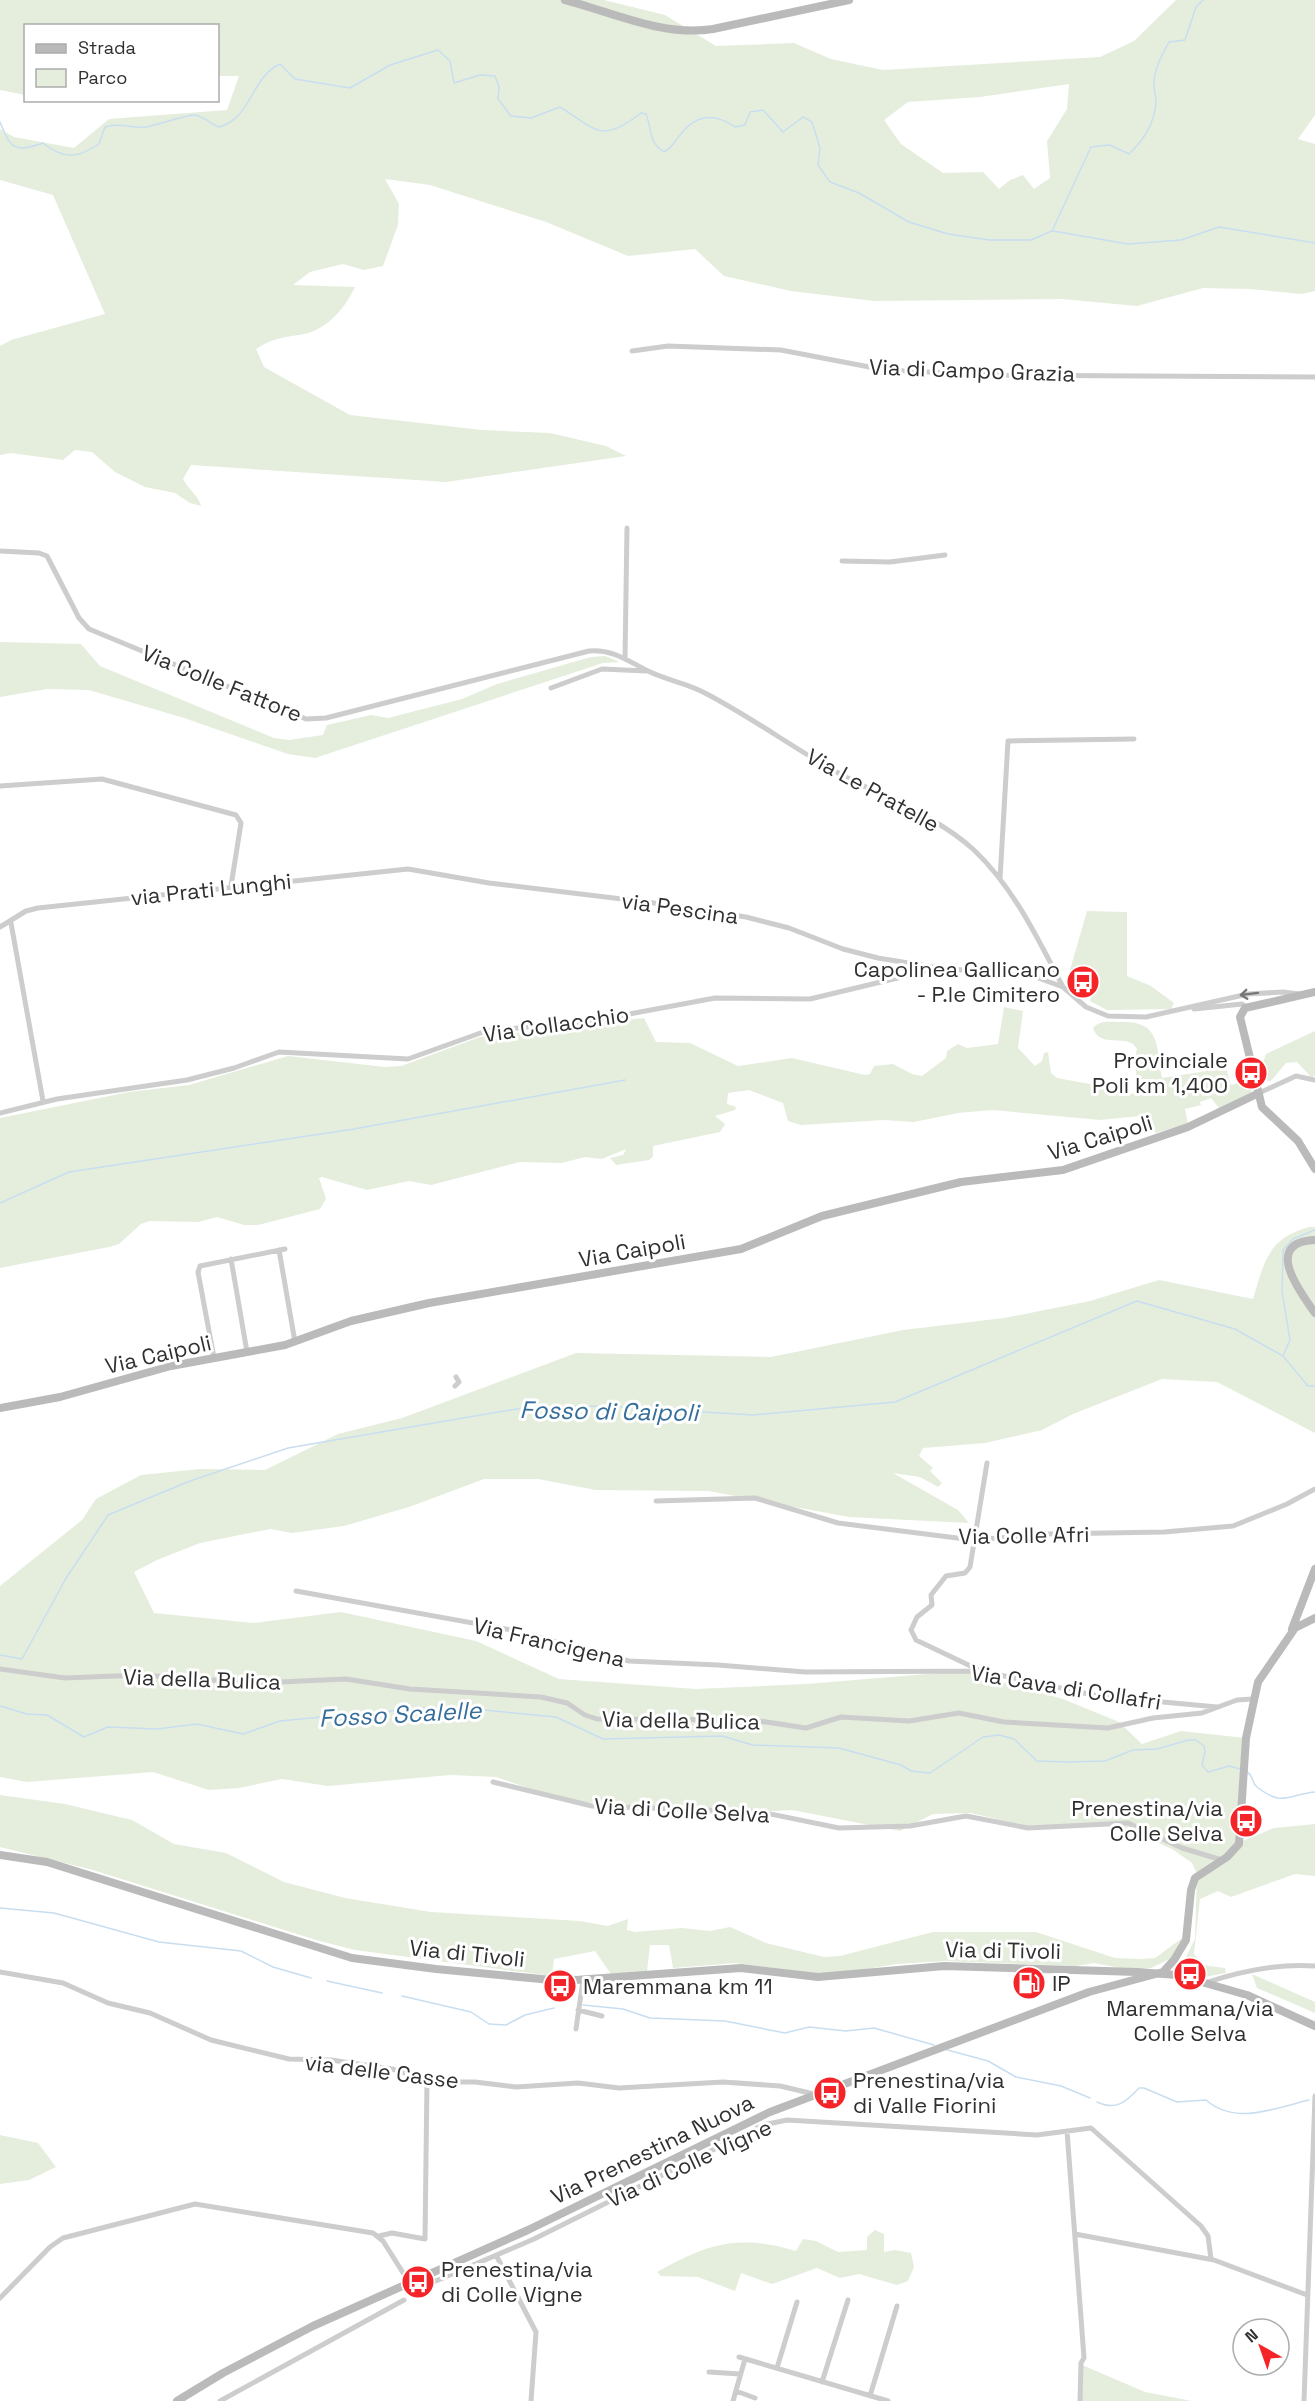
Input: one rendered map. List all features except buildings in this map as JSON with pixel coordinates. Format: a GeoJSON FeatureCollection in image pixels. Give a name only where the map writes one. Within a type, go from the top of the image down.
{"type":"FeatureCollection","features":[{"type":"Feature","properties":{"kind":"street"},"geometry":{"type":"LineString","coordinates":[[565,0],[659,27],[694,31],[849,0]]}},
{"type":"Feature","properties":{"kind":"street","name":"Via di Campo Grazia"},"geometry":{"type":"LineString","coordinates":[[632,351],[668,346],[774,350],[885,370],[993,375],[1315,377]]}},
{"type":"Feature","properties":{"kind":"street"},"geometry":{"type":"LineString","coordinates":[[625,658],[627,528]]}},
{"type":"Feature","properties":{"kind":"street","name":"Via Colle Fattore"},"geometry":{"type":"LineString","coordinates":[[0,550],[39,552],[47,556],[75,613],[87,627],[309,719],[326,718],[587,652],[607,652],[625,658]]}},
{"type":"Feature","properties":{"kind":"street"},"geometry":{"type":"LineString","coordinates":[[842,561],[890,562],[945,555]]}},
{"type":"Feature","properties":{"kind":"street","name":"Via Le Pratelle"},"geometry":{"type":"LineString","coordinates":[[625,658],[648,671],[702,691],[840,774],[925,816],[969,846],[1000,880],[1033,930],[1063,987]]}},
{"type":"Feature","properties":{"kind":"street"},"geometry":{"type":"LineString","coordinates":[[550,688],[602,669],[648,671]]}},
{"type":"Feature","properties":{"kind":"street"},"geometry":{"type":"LineString","coordinates":[[1000,880],[1008,741],[1134,739]]}},
{"type":"Feature","properties":{"kind":"street"},"geometry":{"type":"LineString","coordinates":[[0,786],[98,779],[235,814],[241,823],[231,886]]}},
{"type":"Feature","properties":{"kind":"street","name":"via Prati Lunghi"},"geometry":{"type":"LineString","coordinates":[[0,927],[11,923],[24,912],[38,908],[395,869],[416,869]]}},
{"type":"Feature","properties":{"kind":"street","name":"via Pescina"},"geometry":{"type":"LineString","coordinates":[[416,869],[489,884],[647,902],[751,918],[789,928],[857,953],[939,968]]}},
{"type":"Feature","properties":{"kind":"street"},"geometry":{"type":"LineString","coordinates":[[11,923],[43,1101]]}},
{"type":"Feature","properties":{"kind":"street"},"geometry":{"type":"LineString","coordinates":[[939,968],[1027,975],[1063,987],[1089,1008],[1108,1016],[1142,1018],[1254,993],[1311,994]]}},
{"type":"Feature","properties":{"kind":"street","name":"Via Collacchio"},"geometry":{"type":"LineString","coordinates":[[0,1113],[43,1101],[190,1079],[283,1051],[404,1060],[486,1031],[592,1021],[715,998],[810,999],[939,968]]}},
{"type":"Feature","properties":{"kind":"street"},"geometry":{"type":"LineString","coordinates":[[1311,994],[1247,1008],[1242,1011],[1240,1017],[1265,1112],[1298,1141],[1315,1169]]}},
{"type":"Feature","properties":{"kind":"street"},"geometry":{"type":"LineString","coordinates":[[1186,1009],[1218,1008],[1242,1004],[1247,1008]]}},
{"type":"Feature","properties":{"kind":"street"},"geometry":{"type":"LineString","coordinates":[[1259,1093],[1294,1077],[1315,1080]]}},
{"type":"Feature","properties":{"kind":"street","name":"Via Caipoli"},"geometry":{"type":"LineString","coordinates":[[0,1408],[52,1399],[158,1369],[295,1342],[346,1323],[435,1302],[739,1250],[822,1216],[964,1181],[1063,1170],[1188,1127],[1259,1093]]}},
{"type":"Feature","properties":{"kind":"street"},"geometry":{"type":"LineString","coordinates":[[1315,1240],[1296,1246],[1289,1254],[1287,1263],[1292,1278],[1315,1313]]}},
{"type":"Feature","properties":{"kind":"street"},"geometry":{"type":"LineString","coordinates":[[214,1358],[198,1272],[200,1266],[231,1259],[282,1250],[295,1342]]}},
{"type":"Feature","properties":{"kind":"street"},"geometry":{"type":"LineString","coordinates":[[231,1259],[248,1352]]}},
{"type":"Feature","properties":{"kind":"street"},"geometry":{"type":"LineString","coordinates":[[455,1386],[459,1382],[456,1377]]}},
{"type":"Feature","properties":{"kind":"street"},"geometry":{"type":"LineString","coordinates":[[981,1671],[918,1641],[911,1630],[916,1617],[932,1605],[931,1595],[942,1580],[948,1575],[963,1574],[969,1569],[987,1463]]}},
{"type":"Feature","properties":{"kind":"street","name":"Via Colle Afri"},"geometry":{"type":"LineString","coordinates":[[656,1502],[753,1497],[838,1522],[973,1540],[1047,1534],[1164,1532],[1233,1526],[1287,1504],[1315,1489]]}},
{"type":"Feature","properties":{"kind":"street"},"geometry":{"type":"LineString","coordinates":[[1299,1620],[1315,1569]]}},
{"type":"Feature","properties":{"kind":"street"},"geometry":{"type":"LineString","coordinates":[[1160,1973],[1170,1966],[1186,1940],[1191,1890],[1195,1878],[1222,1860],[1239,1844],[1242,1792],[1253,1699],[1260,1678],[1305,1608],[1308,1589]]}},
{"type":"Feature","properties":{"kind":"street","name":"Via Francigena"},"geometry":{"type":"LineString","coordinates":[[296,1591],[511,1630],[620,1660],[805,1672]]}},
{"type":"Feature","properties":{"kind":"street"},"geometry":{"type":"LineString","coordinates":[[1305,1608],[1315,1617]]}},
{"type":"Feature","properties":{"kind":"street"},"geometry":{"type":"LineString","coordinates":[[1299,1620],[1315,1617]]}},
{"type":"Feature","properties":{"kind":"street","name":"Via della Bulica"},"geometry":{"type":"LineString","coordinates":[[0,1669],[65,1678],[140,1675],[257,1683],[346,1679],[410,1689],[541,1697],[567,1703],[595,1719],[753,1720],[807,1728],[838,1717],[909,1722],[959,1713],[1009,1723],[1108,1728],[1153,1718],[1198,1714],[1240,1699],[1253,1699]]}},
{"type":"Feature","properties":{"kind":"street","name":"Via Cava di Collafri"},"geometry":{"type":"LineString","coordinates":[[805,1672],[981,1671],[1098,1696],[1219,1707]]}},
{"type":"Feature","properties":{"kind":"street","name":"Via di Colle Selva"},"geometry":{"type":"LineString","coordinates":[[493,1782],[592,1806],[765,1812],[839,1828],[914,1825],[966,1816],[1028,1828],[1126,1822],[1182,1848],[1222,1860]]}},
{"type":"Feature","properties":{"kind":"street","name":"Via di Tivoli"},"geometry":{"type":"LineString","coordinates":[[0,1855],[41,1861],[352,1958],[547,1980],[583,1980],[741,1968],[814,1977],[948,1965],[1160,1973],[1264,2001],[1315,2026]]}},
{"type":"Feature","properties":{"kind":"street"},"geometry":{"type":"LineString","coordinates":[[1203,1983],[1251,1970],[1278,1966],[1315,1966]]}},
{"type":"Feature","properties":{"kind":"street","name":"via delle Casse"},"geometry":{"type":"LineString","coordinates":[[0,1972],[51,1979],[112,2005],[150,2013],[215,2041],[289,2059],[335,2061],[392,2069],[427,2080],[514,2087],[583,2083],[617,2088],[723,2082],[775,2086],[814,2094]]}},
{"type":"Feature","properties":{"kind":"street","name":"Via Prenestina Nuova"},"geometry":{"type":"LineString","coordinates":[[177,2401],[306,2329],[528,2230],[709,2140],[814,2094],[1089,1992],[1160,1973]]}},
{"type":"Feature","properties":{"kind":"street"},"geometry":{"type":"LineString","coordinates":[[576,2029],[583,1980]]}},
{"type":"Feature","properties":{"kind":"street"},"geometry":{"type":"LineString","coordinates":[[578,2010],[602,2016]]}},
{"type":"Feature","properties":{"kind":"street"},"geometry":{"type":"LineString","coordinates":[[378,2236],[390,2233],[425,2239],[427,2080]]}},
{"type":"Feature","properties":{"kind":"street"},"geometry":{"type":"LineString","coordinates":[[1304,2401],[1315,2096]]}},
{"type":"Feature","properties":{"kind":"street","name":"Via di Colle Vigne"},"geometry":{"type":"LineString","coordinates":[[409,2283],[417,2289],[496,2255],[770,2122],[787,2120],[1037,2135],[1087,2128],[1098,2133],[1201,2226],[1208,2236],[1211,2259]]}},
{"type":"Feature","properties":{"kind":"street"},"geometry":{"type":"LineString","coordinates":[[1067,2131],[1084,2358],[1081,2363],[1080,2401]]}},
{"type":"Feature","properties":{"kind":"street"},"geometry":{"type":"LineString","coordinates":[[0,2298],[50,2247],[66,2237],[188,2205],[201,2205],[369,2232],[378,2236],[409,2283]]}},
{"type":"Feature","properties":{"kind":"street"},"geometry":{"type":"LineString","coordinates":[[1075,2234],[1211,2259],[1307,2295]]}},
{"type":"Feature","properties":{"kind":"street"},"geometry":{"type":"LineString","coordinates":[[496,2255],[536,2332],[531,2401]]}},
{"type":"Feature","properties":{"kind":"street"},"geometry":{"type":"LineString","coordinates":[[220,2401],[404,2300]]}},
{"type":"Feature","properties":{"kind":"street"},"geometry":{"type":"LineString","coordinates":[[822,2382],[848,2300]]}},
{"type":"Feature","properties":{"kind":"street"},"geometry":{"type":"LineString","coordinates":[[777,2368],[797,2302]]}},
{"type":"Feature","properties":{"kind":"street"},"geometry":{"type":"LineString","coordinates":[[870,2396],[897,2306]]}},
{"type":"Feature","properties":{"kind":"street"},"geometry":{"type":"LineString","coordinates":[[733,2401],[742,2358],[888,2401]]}},
{"type":"Feature","properties":{"kind":"street"},"geometry":{"type":"LineString","coordinates":[[709,2372],[740,2374]]}},
{"type":"Feature","properties":{"kind":"street"},"geometry":{"type":"LineString","coordinates":[[735,2391],[755,2398]]}},
{"type":"Feature","properties":{"kind":"green space"},"geometry":{"type":"Polygon","coordinates":[[[0,0],[604,0],[665,15],[716,46],[794,43],[831,59],[883,70],[1100,57],[1134,41],[1176,0],[1315,0],[1315,115],[1298,139],[1315,144],[1315,291],[1302,294],[1250,289],[1203,288],[1137,306],[1062,299],[874,301],[791,291],[724,276],[695,249],[628,256],[546,222],[430,185],[385,179],[399,204],[398,225],[383,266],[364,270],[343,264],[310,272],[293,285],[355,287],[341,310],[321,328],[274,340],[256,349],[264,367],[350,415],[482,430],[550,433],[606,446],[626,456],[446,482],[191,465],[183,479],[201,506],[190,503],[175,493],[145,487],[115,472],[92,452],[75,450],[63,460],[11,453],[0,455],[0,346],[11,340],[105,314],[53,195],[0,180],[0,129],[14,137],[74,148],[109,119],[227,110],[239,76],[219,76],[219,24],[24,24],[24,95],[0,90],[0,0]],[[1069,84],[980,97],[908,102],[884,120],[901,144],[943,173],[983,172],[999,189],[1010,180],[1023,175],[1034,189],[1050,178],[1047,141],[1067,109],[1069,84]]]}},
{"type":"Feature","properties":{"kind":"green space"},"geometry":{"type":"Polygon","coordinates":[[[0,642],[81,644],[100,666],[274,738],[289,740],[323,735],[327,725],[371,715],[388,718],[462,699],[497,684],[591,657],[605,656],[620,662],[603,663],[315,758],[288,754],[184,718],[89,690],[47,689],[0,697],[0,642]]]}},
{"type":"Feature","properties":{"kind":"green space"},"geometry":{"type":"Polygon","coordinates":[[[1087,911],[1127,912],[1127,976],[1151,986],[1174,1003],[1171,1009],[1107,1010],[1090,1001],[1095,979],[1070,970],[1087,911]]]}},
{"type":"Feature","properties":{"kind":"green space"},"geometry":{"type":"Polygon","coordinates":[[[1004,1007],[1023,1011],[1018,1048],[1035,1066],[1042,1061],[1044,1053],[1048,1052],[1051,1073],[1057,1078],[1101,1086],[1124,1096],[1135,1093],[1137,1049],[1128,1042],[1102,1038],[1093,1028],[1105,1022],[1133,1022],[1143,1025],[1154,1037],[1162,1078],[1226,1068],[1231,1085],[1249,1081],[1252,1092],[1219,1108],[1211,1098],[1200,1102],[1201,1105],[1185,1109],[1188,1124],[1155,1133],[1150,1115],[1100,1120],[993,1110],[958,1113],[914,1122],[884,1120],[801,1125],[788,1121],[783,1103],[749,1090],[728,1093],[727,1104],[736,1107],[735,1110],[715,1116],[725,1124],[720,1132],[653,1146],[653,1157],[649,1160],[616,1165],[610,1158],[623,1155],[626,1149],[602,1159],[585,1157],[562,1163],[520,1162],[431,1185],[409,1181],[367,1190],[322,1177],[319,1178],[326,1199],[320,1209],[258,1225],[244,1225],[217,1217],[198,1222],[150,1221],[141,1224],[119,1244],[0,1268],[0,1118],[129,1092],[189,1085],[288,1056],[385,1067],[401,1066],[480,1037],[644,1018],[656,1042],[690,1043],[738,1066],[792,1058],[865,1075],[870,1074],[874,1066],[893,1064],[912,1074],[922,1076],[946,1058],[947,1051],[958,1044],[967,1048],[998,1044],[1004,1007]]]}},
{"type":"Feature","properties":{"kind":"green space"},"geometry":{"type":"Polygon","coordinates":[[[1315,1031],[1315,1076],[1311,1077],[1297,1062],[1286,1063],[1271,1081],[1263,1080],[1261,1069],[1266,1054],[1315,1031]]]}},
{"type":"Feature","properties":{"kind":"green space"},"geometry":{"type":"Polygon","coordinates":[[[1315,1227],[1315,1433],[1217,1382],[1162,1379],[1073,1414],[1042,1430],[985,1443],[923,1448],[919,1456],[933,1468],[930,1471],[942,1483],[938,1487],[920,1477],[893,1473],[958,1510],[969,1523],[849,1517],[708,1491],[596,1490],[538,1479],[484,1479],[409,1507],[344,1526],[292,1533],[270,1529],[200,1543],[134,1572],[154,1613],[253,1623],[341,1612],[476,1641],[559,1679],[696,1689],[806,1684],[964,1671],[1063,1699],[1119,1722],[1142,1744],[1181,1731],[1246,1738],[1238,1843],[1274,1828],[1315,1824],[1315,1876],[1295,1874],[1231,1897],[1218,1891],[1200,1899],[1194,1954],[1203,1965],[1225,1968],[1226,1973],[1200,1978],[1186,1970],[1183,1963],[1195,1939],[1197,1874],[1192,1863],[1172,1849],[1129,1830],[1107,1826],[1039,1829],[971,1813],[933,1814],[900,1831],[792,1810],[712,1814],[563,1800],[496,1777],[450,1775],[328,1786],[282,1779],[239,1788],[209,1790],[153,1772],[27,1782],[0,1777],[0,1586],[82,1520],[96,1499],[141,1475],[200,1469],[265,1470],[338,1434],[402,1418],[576,1353],[771,1357],[903,1330],[1004,1318],[1090,1301],[1159,1280],[1253,1299],[1265,1263],[1276,1245],[1295,1232],[1315,1227]]]}},
{"type":"Feature","properties":{"kind":"green space"},"geometry":{"type":"Polygon","coordinates":[[[0,1795],[65,1804],[132,1820],[174,1844],[226,1853],[284,1882],[345,1898],[431,1912],[580,1921],[608,1926],[628,1919],[627,1930],[635,1932],[682,1928],[710,1931],[730,1927],[766,1943],[824,1957],[840,1956],[933,1932],[1036,1932],[1115,1958],[1141,1959],[1155,1958],[1181,1939],[1185,1939],[1170,1959],[1151,1968],[1131,1970],[1094,1963],[1076,1966],[944,1961],[897,1964],[841,1973],[814,1973],[735,1963],[673,1968],[669,1945],[650,1945],[647,1972],[611,1974],[595,1951],[554,1959],[552,1976],[355,1950],[316,1940],[93,1870],[0,1847],[0,1795]]]}},
{"type":"Feature","properties":{"kind":"green space"},"geometry":{"type":"Polygon","coordinates":[[[1252,1974],[1315,2002],[1315,2013],[1257,1988],[1252,1974]]]}},
{"type":"Feature","properties":{"kind":"green space"},"geometry":{"type":"Polygon","coordinates":[[[0,2135],[38,2143],[56,2167],[29,2180],[0,2184],[0,2135]]]}},
{"type":"Feature","properties":{"kind":"green space"},"geometry":{"type":"Polygon","coordinates":[[[875,2230],[884,2234],[884,2252],[895,2250],[911,2253],[914,2267],[908,2281],[897,2285],[859,2274],[840,2278],[817,2268],[772,2284],[741,2273],[735,2291],[698,2277],[661,2276],[657,2272],[692,2254],[724,2244],[757,2243],[796,2251],[803,2239],[816,2241],[838,2252],[867,2250],[867,2237],[875,2230]]]}},
{"type":"Feature","properties":{"kind":"green space"},"geometry":{"type":"Polygon","coordinates":[[[1082,2365],[1145,2392],[1192,2401],[1082,2401],[1082,2365]]]}},
{"type":"Feature","properties":{"kind":"waterway"},"geometry":{"type":"LineString","coordinates":[[0,122],[7,138],[15,146],[26,148],[43,143],[57,152],[77,154],[99,144],[105,127],[110,126],[146,127],[195,115],[219,127],[238,115],[263,78],[280,64],[295,79],[350,88],[390,65],[438,50],[450,61],[454,83],[480,75],[495,76],[499,87],[498,99],[511,116],[531,118],[560,107],[591,127],[608,131],[628,123],[641,113],[646,114],[653,140],[664,152],[686,128],[706,118],[720,119],[735,127],[745,125],[750,112],[763,110],[783,132],[803,117],[812,122],[820,148],[818,165],[830,182],[859,193],[909,222],[948,234],[990,240],[1031,240],[1052,231],[1091,147],[1110,145],[1129,154],[1144,137],[1155,109],[1154,84],[1159,61],[1169,42],[1185,40],[1196,7],[1203,0]]}},
{"type":"Feature","properties":{"kind":"waterway"},"geometry":{"type":"LineString","coordinates":[[1053,231],[1128,244],[1181,240],[1219,227],[1315,243]]}},
{"type":"Feature","properties":{"kind":"waterway"},"geometry":{"type":"LineString","coordinates":[[0,1203],[69,1172],[354,1129],[625,1080]]}},
{"type":"Feature","properties":{"kind":"waterway","name":"Fosso di Caipoli"},"geometry":{"type":"LineString","coordinates":[[0,1655],[22,1659],[65,1580],[108,1515],[190,1481],[288,1448],[528,1407],[604,1406],[753,1415],[895,1402],[1137,1301],[1235,1329],[1283,1356],[1290,1340],[1282,1291],[1283,1250],[1293,1239],[1315,1230]]}},
{"type":"Feature","properties":{"kind":"waterway","name":"Fosso di Caipoli"},"geometry":{"type":"LineString","coordinates":[[1283,1356],[1308,1386],[1315,1386]]}},
{"type":"Feature","properties":{"kind":"waterway","name":"Fosso Scalelle"},"geometry":{"type":"LineString","coordinates":[[0,1706],[27,1714],[47,1715],[84,1737],[108,1727],[157,1729],[197,1724],[243,1734],[280,1721],[322,1717],[350,1721],[400,1709],[452,1707],[556,1717],[603,1739],[722,1736],[753,1745],[839,1748],[901,1765],[911,1771],[930,1773],[983,1737],[999,1735],[1014,1739],[1037,1761],[1069,1762],[1105,1761],[1133,1750],[1157,1749],[1196,1740],[1204,1746],[1202,1765],[1208,1772],[1229,1766],[1240,1769]]}},
{"type":"Feature","properties":{"kind":"waterway","name":"Fosso Scalelle"},"geometry":{"type":"LineString","coordinates":[[1247,1772],[1257,1787],[1273,1797],[1285,1798],[1315,1792]]}},
{"type":"Feature","properties":{"kind":"waterway"},"geometry":{"type":"LineString","coordinates":[[0,1908],[54,1913],[159,1942],[241,1951],[273,1967],[311,1978]]}},
{"type":"Feature","properties":{"kind":"waterway"},"geometry":{"type":"LineString","coordinates":[[327,1981],[382,1993]]}},
{"type":"Feature","properties":{"kind":"waterway"},"geometry":{"type":"LineString","coordinates":[[402,1996],[471,2012],[489,2024],[506,2025],[525,2015],[554,2008]]}},
{"type":"Feature","properties":{"kind":"waterway"},"geometry":{"type":"LineString","coordinates":[[583,2005],[623,2009],[650,2018],[725,2021],[785,2033],[809,2027],[846,2031],[874,2028],[934,2045]]}},
{"type":"Feature","properties":{"kind":"waterway"},"geometry":{"type":"LineString","coordinates":[[944,2049],[988,2061],[1016,2077],[1061,2086],[1090,2098]]}},
{"type":"Feature","properties":{"kind":"waterway"},"geometry":{"type":"LineString","coordinates":[[1097,2102],[1110,2106],[1120,2104],[1139,2088],[1177,2102],[1206,2100],[1218,2108],[1243,2114],[1309,2100]]}},
{"type":"Feature","properties":{"kind":"place","name":"Capolinea Gallicano - P.le Cimitero"},"geometry":{"type":"Point","coordinates":[1083,982]}},
{"type":"Feature","properties":{"kind":"place","name":"Provinciale Poli km 1,400"},"geometry":{"type":"Point","coordinates":[1251,1073]}},
{"type":"Feature","properties":{"kind":"place","name":"Prenestina/via Colle Selva"},"geometry":{"type":"Point","coordinates":[1246,1821]}},
{"type":"Feature","properties":{"kind":"place","name":"Maremmana/via Colle Selva"},"geometry":{"type":"Point","coordinates":[1190,1974]}},
{"type":"Feature","properties":{"kind":"place","name":"IP"},"geometry":{"type":"Point","coordinates":[1029,1983]}},
{"type":"Feature","properties":{"kind":"place","name":"Maremmana km 11"},"geometry":{"type":"Point","coordinates":[560,1986]}},
{"type":"Feature","properties":{"kind":"place","name":"Prenestina/via di Valle Fiorini"},"geometry":{"type":"Point","coordinates":[830,2093]}},
{"type":"Feature","properties":{"kind":"place","name":"Prenestina/via di Colle Vigne"},"geometry":{"type":"Point","coordinates":[418,2282]}}]}
